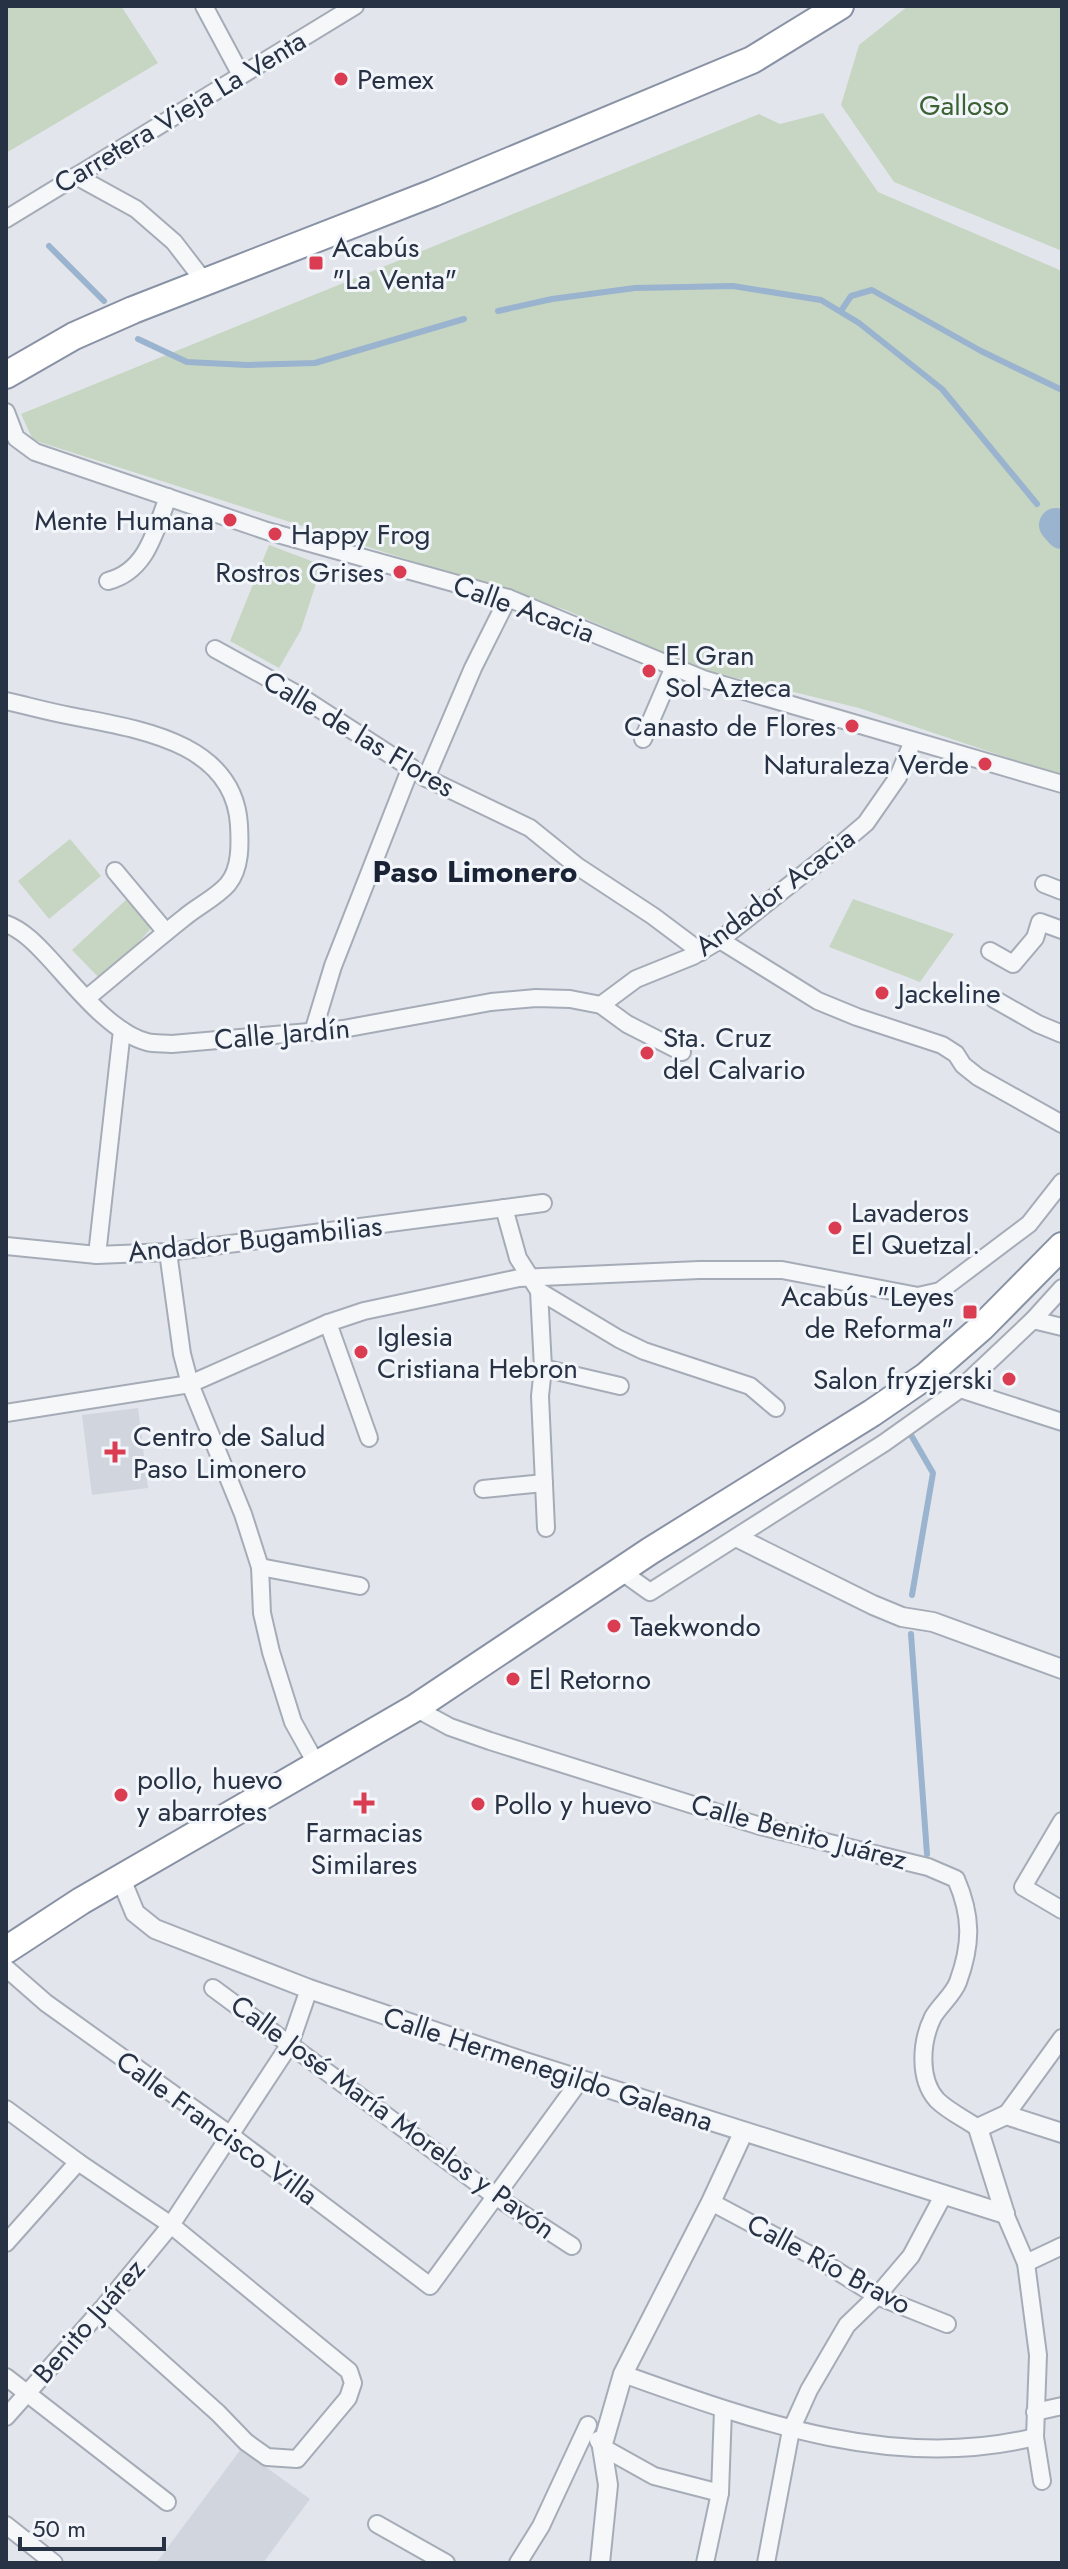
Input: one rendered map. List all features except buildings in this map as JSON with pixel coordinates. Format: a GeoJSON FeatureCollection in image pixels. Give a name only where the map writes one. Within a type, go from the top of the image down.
{"type":"FeatureCollection","features":[{"type":"Feature","properties":{"kind":"highway"},"geometry":{"type":"LineString","coordinates":[[6,375],[74,336],[204,281],[433,193],[752,60],[830,15],[840,6]]}},
{"type":"Feature","properties":{"kind":"highway"},"geometry":{"type":"LineString","coordinates":[[6,1950],[40,1926],[415,1708],[650,1551],[872,1413],[926,1376],[981,1328],[1062,1246]]}},
{"type":"Feature","properties":{"kind":"highway"},"geometry":{"type":"LineString","coordinates":[[6,1934],[40,1926]]}},
{"type":"Feature","properties":{"kind":"street"},"geometry":{"type":"LineString","coordinates":[[204,6],[241,75]]}},
{"type":"Feature","properties":{"kind":"street","name":"Carretera Vieja La Venta"},"geometry":{"type":"LineString","coordinates":[[6,219],[355,6]]}},
{"type":"Feature","properties":{"kind":"street"},"geometry":{"type":"LineString","coordinates":[[76,176],[136,209],[174,242],[204,281]]}},
{"type":"Feature","properties":{"kind":"street","name":"Calle Acacia"},"geometry":{"type":"LineString","coordinates":[[6,412],[16,438],[35,452],[267,531],[508,598],[703,679],[1062,784]]}},
{"type":"Feature","properties":{"kind":"street"},"geometry":{"type":"LineString","coordinates":[[108,581],[120,578],[141,561],[168,497]]}},
{"type":"Feature","properties":{"kind":"street"},"geometry":{"type":"LineString","coordinates":[[426,778],[473,668],[508,598]]}},
{"type":"Feature","properties":{"kind":"street","name":"Calle de las Flores"},"geometry":{"type":"LineString","coordinates":[[215,649],[295,693],[426,778],[530,828],[577,866],[701,952]]}},
{"type":"Feature","properties":{"kind":"street"},"geometry":{"type":"LineString","coordinates":[[643,739],[674,667]]}},
{"type":"Feature","properties":{"kind":"street"},"geometry":{"type":"LineString","coordinates":[[6,701],[150,732],[205,759],[234,795],[239,836],[234,875],[226,886],[87,998]]}},
{"type":"Feature","properties":{"kind":"street","name":"Andador Acacia"},"geometry":{"type":"LineString","coordinates":[[601,1005],[636,979],[701,952],[720,940],[866,823],[898,777],[913,741]]}},
{"type":"Feature","properties":{"kind":"street"},"geometry":{"type":"LineString","coordinates":[[313,1032],[333,966],[411,767]]}},
{"type":"Feature","properties":{"kind":"street"},"geometry":{"type":"LineString","coordinates":[[115,871],[166,932]]}},
{"type":"Feature","properties":{"kind":"street"},"geometry":{"type":"LineString","coordinates":[[1044,884],[1062,891]]}},
{"type":"Feature","properties":{"kind":"street"},"geometry":{"type":"LineString","coordinates":[[990,951],[1013,964],[1035,938],[1040,922],[1062,930]]}},
{"type":"Feature","properties":{"kind":"street","name":"Calle Jardín"},"geometry":{"type":"LineString","coordinates":[[6,924],[16,927],[122,1030],[146,1042],[172,1044],[313,1032],[388,1023],[506,1001],[570,999],[601,1005]]}},
{"type":"Feature","properties":{"kind":"street"},"geometry":{"type":"LineString","coordinates":[[720,940],[818,1001],[942,1045],[956,1054],[963,1065],[978,1077],[1062,1124]]}},
{"type":"Feature","properties":{"kind":"street"},"geometry":{"type":"LineString","coordinates":[[994,999],[1062,1034]]}},
{"type":"Feature","properties":{"kind":"street"},"geometry":{"type":"LineString","coordinates":[[601,1005],[627,1024],[682,1052]]}},
{"type":"Feature","properties":{"kind":"street"},"geometry":{"type":"LineString","coordinates":[[97,1255],[122,1030]]}},
{"type":"Feature","properties":{"kind":"street"},"geometry":{"type":"LineString","coordinates":[[6,1413],[190,1384],[328,1323],[364,1311],[535,1284],[699,1270],[782,1270],[918,1296],[940,1291],[966,1274],[1029,1224],[1062,1182]]}},
{"type":"Feature","properties":{"kind":"street","name":"Andador Bugambilias"},"geometry":{"type":"LineString","coordinates":[[6,1246],[97,1255],[168,1252],[543,1203]]}},
{"type":"Feature","properties":{"kind":"street"},"geometry":{"type":"LineString","coordinates":[[504,1208],[518,1258],[535,1284],[619,1339],[644,1351],[750,1386],[776,1408]]}},
{"type":"Feature","properties":{"kind":"street"},"geometry":{"type":"LineString","coordinates":[[168,1252],[182,1354],[190,1384],[243,1514],[260,1567],[262,1613],[271,1652],[293,1722],[317,1765]]}},
{"type":"Feature","properties":{"kind":"street"},"geometry":{"type":"LineString","coordinates":[[535,1284],[543,1368],[540,1396],[546,1528]]}},
{"type":"Feature","properties":{"kind":"street"},"geometry":{"type":"LineString","coordinates":[[622,1572],[650,1592],[738,1538],[884,1443],[960,1389],[1062,1288]]}},
{"type":"Feature","properties":{"kind":"street"},"geometry":{"type":"LineString","coordinates":[[1033,1320],[1062,1327]]}},
{"type":"Feature","properties":{"kind":"street"},"geometry":{"type":"LineString","coordinates":[[328,1323],[369,1438]]}},
{"type":"Feature","properties":{"kind":"street"},"geometry":{"type":"LineString","coordinates":[[543,1368],[620,1386]]}},
{"type":"Feature","properties":{"kind":"street"},"geometry":{"type":"LineString","coordinates":[[960,1389],[1062,1422]]}},
{"type":"Feature","properties":{"kind":"street"},"geometry":{"type":"LineString","coordinates":[[483,1489],[544,1483]]}},
{"type":"Feature","properties":{"kind":"street"},"geometry":{"type":"LineString","coordinates":[[738,1538],[902,1617],[933,1622],[1062,1669]]}},
{"type":"Feature","properties":{"kind":"street"},"geometry":{"type":"LineString","coordinates":[[260,1567],[360,1586]]}},
{"type":"Feature","properties":{"kind":"street","name":"Calle Benito Juárez"},"geometry":{"type":"LineString","coordinates":[[415,1708],[450,1727],[505,1746],[760,1826],[928,1867],[956,1879],[966,1902],[970,1930],[957,1985],[933,2018],[924,2045],[923,2070],[936,2098],[978,2128]]}},
{"type":"Feature","properties":{"kind":"street"},"geometry":{"type":"LineString","coordinates":[[1062,1821],[1023,1887],[1062,1910]]}},
{"type":"Feature","properties":{"kind":"street","name":"Calle Hermenegildo Galeana"},"geometry":{"type":"LineString","coordinates":[[121,1879],[135,1913],[155,1929],[309,1989],[743,2133],[1005,2214]]}},
{"type":"Feature","properties":{"kind":"street","name":"Calle Francisco Villa"},"geometry":{"type":"LineString","coordinates":[[6,1968],[46,2003],[229,2134],[430,2286],[495,2196]]}},
{"type":"Feature","properties":{"kind":"street","name":"Calle José María Morelos y Pavón"},"geometry":{"type":"LineString","coordinates":[[213,1988],[495,2196],[572,2246]]}},
{"type":"Feature","properties":{"kind":"street","name":"Benito Juárez"},"geometry":{"type":"LineString","coordinates":[[6,2417],[102,2309],[171,2225],[290,2044],[309,1989]]}},
{"type":"Feature","properties":{"kind":"street"},"geometry":{"type":"LineString","coordinates":[[1042,2481],[1035,2437],[1038,2355],[1026,2263],[1005,2214],[978,2128],[1006,2115],[1062,2038]]}},
{"type":"Feature","properties":{"kind":"street"},"geometry":{"type":"LineString","coordinates":[[495,2196],[581,2079]]}},
{"type":"Feature","properties":{"kind":"street"},"geometry":{"type":"LineString","coordinates":[[6,2109],[171,2225],[349,2371],[353,2383],[348,2398],[297,2459],[267,2457],[246,2442],[102,2309]]}},
{"type":"Feature","properties":{"kind":"street"},"geometry":{"type":"LineString","coordinates":[[1006,2115],[1062,2133]]}},
{"type":"Feature","properties":{"kind":"street"},"geometry":{"type":"LineString","coordinates":[[602,2447],[623,2374],[743,2133]]}},
{"type":"Feature","properties":{"kind":"street"},"geometry":{"type":"LineString","coordinates":[[6,2243],[78,2162]]}},
{"type":"Feature","properties":{"kind":"street"},"geometry":{"type":"LineString","coordinates":[[766,2563],[791,2430],[809,2390],[847,2325],[911,2256],[944,2194]]}},
{"type":"Feature","properties":{"kind":"street","name":"Calle Río Bravo"},"geometry":{"type":"LineString","coordinates":[[711,2202],[818,2259],[877,2296],[947,2324]]}},
{"type":"Feature","properties":{"kind":"street"},"geometry":{"type":"LineString","coordinates":[[1026,2263],[1062,2246]]}},
{"type":"Feature","properties":{"kind":"street"},"geometry":{"type":"LineString","coordinates":[[623,2374],[723,2410],[791,2430],[899,2448],[995,2447],[1035,2437]]}},
{"type":"Feature","properties":{"kind":"street"},"geometry":{"type":"LineString","coordinates":[[6,2377],[167,2502]]}},
{"type":"Feature","properties":{"kind":"street"},"geometry":{"type":"LineString","coordinates":[[1035,2412],[1062,2406]]}},
{"type":"Feature","properties":{"kind":"street"},"geometry":{"type":"LineString","coordinates":[[705,2563],[720,2493],[723,2410]]}},
{"type":"Feature","properties":{"kind":"street"},"geometry":{"type":"LineString","coordinates":[[518,2563],[541,2526],[588,2425],[602,2447],[608,2485],[600,2563]]}},
{"type":"Feature","properties":{"kind":"street"},"geometry":{"type":"LineString","coordinates":[[602,2447],[654,2476],[720,2493]]}},
{"type":"Feature","properties":{"kind":"street"},"geometry":{"type":"LineString","coordinates":[[377,2524],[446,2563]]}},
{"type":"Feature","properties":{"kind":"street"},"geometry":{"type":"LineString","coordinates":[[6,2525],[54,2563]]}},
{"type":"Feature","properties":{"kind":"shaded area","name":"Centro de Salud Paso Limonero"},"geometry":{"type":"Polygon","coordinates":[[[138,1408],[148,1488],[92,1495],[82,1415],[138,1408]]]}},
{"type":"Feature","properties":{"kind":"shaded area"},"geometry":{"type":"Polygon","coordinates":[[[241,2449],[310,2499],[263,2563],[156,2563],[241,2449]]]}},
{"type":"Feature","properties":{"kind":"green space"},"geometry":{"type":"Polygon","coordinates":[[[6,6],[121,6],[158,63],[6,153],[6,6]]]}},
{"type":"Feature","properties":{"kind":"green space","name":"Galloso"},"geometry":{"type":"Polygon","coordinates":[[[908,6],[1062,6],[1062,251],[894,182],[841,105],[859,45],[908,6]]]}},
{"type":"Feature","properties":{"kind":"green space"},"geometry":{"type":"Polygon","coordinates":[[[823,113],[878,192],[1062,271],[1062,776],[859,708],[703,670],[566,610],[33,440],[21,414],[759,114],[780,124],[823,113]]]}},
{"type":"Feature","properties":{"kind":"green space"},"geometry":{"type":"Polygon","coordinates":[[[269,545],[322,565],[301,630],[279,668],[230,641],[269,545]]]}},
{"type":"Feature","properties":{"kind":"green space"},"geometry":{"type":"Polygon","coordinates":[[[70,839],[101,876],[49,919],[18,881],[70,839]]]}},
{"type":"Feature","properties":{"kind":"green space"},"geometry":{"type":"Polygon","coordinates":[[[127,899],[154,925],[103,982],[72,950],[127,899]]]}},
{"type":"Feature","properties":{"kind":"green space"},"geometry":{"type":"Polygon","coordinates":[[[853,899],[954,934],[920,982],[829,947],[853,899]]]}},
{"type":"Feature","properties":{"kind":"waterway"},"geometry":{"type":"LineString","coordinates":[[49,246],[104,301]]}},
{"type":"Feature","properties":{"kind":"waterway"},"geometry":{"type":"LineString","coordinates":[[498,311],[552,299],[635,288],[733,286],[821,300],[859,323],[942,389],[1037,504]]}},
{"type":"Feature","properties":{"kind":"waterway"},"geometry":{"type":"LineString","coordinates":[[841,311],[851,296],[872,290],[981,351],[1062,390]]}},
{"type":"Feature","properties":{"kind":"waterway"},"geometry":{"type":"LineString","coordinates":[[138,339],[187,362],[247,365],[315,363],[464,319]]}},
{"type":"Feature","properties":{"kind":"waterway"},"geometry":{"type":"LineString","coordinates":[[1056,525],[1062,532]]}},
{"type":"Feature","properties":{"kind":"waterway"},"geometry":{"type":"LineString","coordinates":[[911,1435],[933,1473],[912,1595]]}},
{"type":"Feature","properties":{"kind":"waterway"},"geometry":{"type":"LineString","coordinates":[[911,1634],[927,1854]]}},
{"type":"Feature","properties":{"kind":"place","name":"Pemex"},"geometry":{"type":"Point","coordinates":[341,79]}},
{"type":"Feature","properties":{"kind":"place","name":"Acabús \"La Venta\""},"geometry":{"type":"Point","coordinates":[316,263]}},
{"type":"Feature","properties":{"kind":"place","name":"Mente Humana"},"geometry":{"type":"Point","coordinates":[230,520]}},
{"type":"Feature","properties":{"kind":"place","name":"Happy Frog"},"geometry":{"type":"Point","coordinates":[275,534]}},
{"type":"Feature","properties":{"kind":"place","name":"Rostros Grises"},"geometry":{"type":"Point","coordinates":[400,572]}},
{"type":"Feature","properties":{"kind":"place","name":"El Gran Sol Azteca"},"geometry":{"type":"Point","coordinates":[649,671]}},
{"type":"Feature","properties":{"kind":"place","name":"Canasto de Flores"},"geometry":{"type":"Point","coordinates":[852,726]}},
{"type":"Feature","properties":{"kind":"place","name":"Naturaleza Verde"},"geometry":{"type":"Point","coordinates":[985,764]}},
{"type":"Feature","properties":{"kind":"place","name":"Jackeline"},"geometry":{"type":"Point","coordinates":[882,993]}},
{"type":"Feature","properties":{"kind":"place","name":"Sta. Cruz del Calvario"},"geometry":{"type":"Point","coordinates":[647,1053]}},
{"type":"Feature","properties":{"kind":"place","name":"Lavaderos El Quetzal."},"geometry":{"type":"Point","coordinates":[835,1228]}},
{"type":"Feature","properties":{"kind":"place","name":"Acabús \"Leyes de Reforma\""},"geometry":{"type":"Point","coordinates":[970,1312]}},
{"type":"Feature","properties":{"kind":"place","name":"Iglesia Cristiana Hebron"},"geometry":{"type":"Point","coordinates":[361,1352]}},
{"type":"Feature","properties":{"kind":"place","name":"Salon fryzjerski"},"geometry":{"type":"Point","coordinates":[1009,1379]}},
{"type":"Feature","properties":{"kind":"place","name":"Centro de Salud Paso Limonero"},"geometry":{"type":"Point","coordinates":[115,1452]}},
{"type":"Feature","properties":{"kind":"place","name":"Taekwondo"},"geometry":{"type":"Point","coordinates":[614,1626]}},
{"type":"Feature","properties":{"kind":"place","name":"El Retorno"},"geometry":{"type":"Point","coordinates":[513,1679]}},
{"type":"Feature","properties":{"kind":"place","name":"pollo, huevo y abarrotes"},"geometry":{"type":"Point","coordinates":[121,1795]}},
{"type":"Feature","properties":{"kind":"place","name":"Farmacias Similares"},"geometry":{"type":"Point","coordinates":[364,1803]}},
{"type":"Feature","properties":{"kind":"place","name":"Pollo y huevo"},"geometry":{"type":"Point","coordinates":[478,1804]}},
{"type":"Feature","properties":{"kind":"district","name":"Paso Limonero"},"geometry":{"type":"Point","coordinates":[475,871]}}]}
